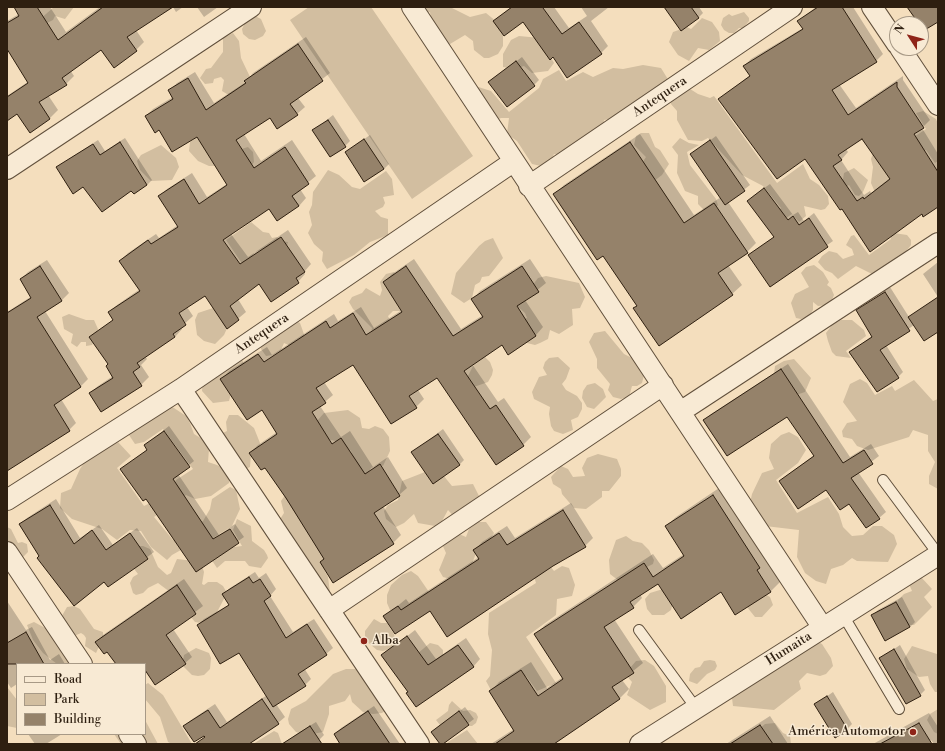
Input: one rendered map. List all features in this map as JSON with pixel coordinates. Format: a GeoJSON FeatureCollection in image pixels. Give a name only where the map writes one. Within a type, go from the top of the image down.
{"type":"FeatureCollection","features":[{"type":"Feature","properties":{"kind":"street"},"geometry":{"type":"LineString","coordinates":[[7,169],[252,7]]}},
{"type":"Feature","properties":{"kind":"street"},"geometry":{"type":"LineString","coordinates":[[412,7],[822,628]]}},
{"type":"Feature","properties":{"kind":"street","name":"Antequera"},"geometry":{"type":"LineString","coordinates":[[529,186],[792,7]]}},
{"type":"Feature","properties":{"kind":"street"},"geometry":{"type":"LineString","coordinates":[[872,7],[889,32]]}},
{"type":"Feature","properties":{"kind":"street"},"geometry":{"type":"LineString","coordinates":[[905,56],[938,105]]}},
{"type":"Feature","properties":{"kind":"street","name":"Antequera"},"geometry":{"type":"LineString","coordinates":[[7,500],[180,389],[513,162]]}},
{"type":"Feature","properties":{"kind":"street"},"geometry":{"type":"LineString","coordinates":[[680,412],[938,243]]}},
{"type":"Feature","properties":{"kind":"street"},"geometry":{"type":"LineString","coordinates":[[329,610],[663,385]]}},
{"type":"Feature","properties":{"kind":"street"},"geometry":{"type":"LineString","coordinates":[[180,389],[419,744]]}},
{"type":"Feature","properties":{"kind":"street"},"geometry":{"type":"LineString","coordinates":[[7,552],[81,663]]}},
{"type":"Feature","properties":{"kind":"street","name":"Humaita"},"geometry":{"type":"LineString","coordinates":[[649,742],[696,708],[938,555]]}},
{"type":"Feature","properties":{"kind":"street"},"geometry":{"type":"LineString","coordinates":[[130,735],[136,744]]}},
{"type":"Feature","properties":{"kind":"lane"},"geometry":{"type":"LineString","coordinates":[[883,480],[938,555]]}},
{"type":"Feature","properties":{"kind":"lane"},"geometry":{"type":"LineString","coordinates":[[843,615],[899,709]]}},
{"type":"Feature","properties":{"kind":"lane"},"geometry":{"type":"LineString","coordinates":[[639,630],[696,708]]}},
{"type":"Feature","properties":{"kind":"green space"},"geometry":{"type":"Polygon","coordinates":[[[54,7],[74,7],[65,19],[55,16],[53,20],[33,30],[39,20],[54,7]]]}},
{"type":"Feature","properties":{"kind":"green space"},"geometry":{"type":"Polygon","coordinates":[[[309,7],[371,7],[473,156],[412,199],[290,20],[309,7]]]}},
{"type":"Feature","properties":{"kind":"green space"},"geometry":{"type":"Polygon","coordinates":[[[407,7],[450,7],[470,17],[486,13],[503,27],[503,46],[498,54],[489,58],[484,58],[474,50],[473,41],[465,35],[450,44],[439,41],[433,31],[430,12],[421,14],[407,7]]]}},
{"type":"Feature","properties":{"kind":"green space"},"geometry":{"type":"Polygon","coordinates":[[[744,12],[749,18],[749,21],[743,28],[739,28],[734,33],[729,33],[724,30],[721,25],[723,18],[729,14],[732,16],[744,12]]]}},
{"type":"Feature","properties":{"kind":"green space"},"geometry":{"type":"Polygon","coordinates":[[[253,15],[261,19],[266,31],[263,36],[255,40],[249,39],[243,34],[242,29],[247,19],[253,15]]]}},
{"type":"Feature","properties":{"kind":"green space"},"geometry":{"type":"Polygon","coordinates":[[[702,18],[712,22],[719,32],[720,41],[709,50],[698,48],[689,61],[678,55],[669,42],[673,32],[687,27],[691,29],[702,18]]]}},
{"type":"Feature","properties":{"kind":"green space"},"geometry":{"type":"Polygon","coordinates":[[[233,33],[239,41],[241,58],[251,79],[232,97],[222,91],[224,80],[221,77],[214,79],[213,83],[205,84],[200,78],[206,69],[211,68],[223,52],[223,38],[233,33]]]}},
{"type":"Feature","properties":{"kind":"green space"},"geometry":{"type":"Polygon","coordinates":[[[519,36],[540,38],[554,63],[548,71],[532,73],[524,66],[515,69],[503,67],[503,54],[511,40],[519,36]]]}},
{"type":"Feature","properties":{"kind":"green space"},"geometry":{"type":"Polygon","coordinates":[[[643,65],[661,68],[669,81],[623,117],[604,120],[603,130],[564,155],[554,154],[550,163],[541,166],[532,164],[517,141],[507,134],[509,118],[501,118],[484,125],[472,85],[491,91],[509,112],[539,88],[543,79],[559,70],[566,81],[583,72],[593,77],[613,68],[623,69],[643,65]]]}},
{"type":"Feature","properties":{"kind":"green space"},"geometry":{"type":"Polygon","coordinates":[[[687,87],[698,94],[710,98],[714,96],[777,183],[803,164],[810,179],[819,185],[828,196],[829,204],[825,209],[821,210],[804,206],[806,216],[799,222],[792,214],[776,225],[767,219],[781,208],[763,186],[742,175],[708,138],[702,141],[688,140],[677,120],[677,111],[671,104],[670,100],[687,87]]]}},
{"type":"Feature","properties":{"kind":"green space"},"geometry":{"type":"Polygon","coordinates":[[[923,111],[936,119],[938,124],[938,161],[935,163],[926,150],[900,167],[882,195],[874,190],[871,183],[873,167],[871,159],[874,150],[891,152],[926,129],[916,113],[923,111]]]}},
{"type":"Feature","properties":{"kind":"green space"},"geometry":{"type":"Polygon","coordinates":[[[641,133],[649,133],[655,147],[660,150],[669,164],[662,175],[654,181],[642,163],[646,157],[634,145],[636,136],[641,133]]]}},
{"type":"Feature","properties":{"kind":"green space"},"geometry":{"type":"Polygon","coordinates":[[[197,137],[206,138],[235,151],[248,147],[253,152],[254,162],[252,165],[209,166],[198,161],[189,151],[190,142],[197,137]]]}},
{"type":"Feature","properties":{"kind":"green space"},"geometry":{"type":"Polygon","coordinates":[[[680,138],[689,143],[699,145],[687,152],[690,165],[716,199],[718,205],[713,212],[704,210],[698,204],[698,196],[685,191],[677,173],[678,155],[672,147],[680,138]]]}},
{"type":"Feature","properties":{"kind":"green space"},"geometry":{"type":"Polygon","coordinates":[[[161,145],[176,158],[179,167],[172,180],[151,181],[140,170],[137,161],[141,155],[161,145]]]}},
{"type":"Feature","properties":{"kind":"green space"},"geometry":{"type":"Polygon","coordinates":[[[854,168],[868,180],[863,192],[859,196],[855,195],[849,185],[844,188],[842,185],[844,173],[854,168]]]}},
{"type":"Feature","properties":{"kind":"green space"},"geometry":{"type":"Polygon","coordinates":[[[328,170],[339,175],[352,187],[360,189],[386,171],[392,179],[394,195],[383,197],[385,203],[383,207],[375,211],[381,217],[388,219],[388,235],[370,242],[354,255],[327,269],[322,261],[323,252],[314,244],[308,233],[312,225],[309,212],[312,205],[313,192],[328,170]]]}},
{"type":"Feature","properties":{"kind":"green space"},"geometry":{"type":"Polygon","coordinates":[[[251,222],[263,232],[269,233],[272,238],[277,237],[281,241],[288,242],[286,249],[265,249],[255,252],[247,262],[241,262],[226,240],[251,222]]]}},
{"type":"Feature","properties":{"kind":"green space"},"geometry":{"type":"Polygon","coordinates":[[[894,233],[907,235],[911,240],[911,245],[901,258],[874,275],[856,266],[838,279],[832,273],[825,270],[818,262],[822,256],[829,251],[837,253],[843,259],[854,255],[852,249],[846,245],[851,236],[854,235],[869,255],[891,239],[890,235],[894,233]]]}},
{"type":"Feature","properties":{"kind":"green space"},"geometry":{"type":"Polygon","coordinates":[[[493,238],[503,258],[489,276],[482,277],[480,282],[475,285],[472,298],[464,303],[451,294],[456,273],[479,246],[485,241],[493,238]]]}},
{"type":"Feature","properties":{"kind":"green space"},"geometry":{"type":"Polygon","coordinates":[[[814,265],[823,272],[829,282],[827,285],[831,288],[834,295],[832,300],[827,305],[818,306],[813,302],[813,310],[809,316],[801,319],[796,318],[791,303],[795,294],[809,287],[801,273],[806,267],[814,265]]]}},
{"type":"Feature","properties":{"kind":"green space"},"geometry":{"type":"Polygon","coordinates":[[[394,272],[397,278],[419,299],[401,311],[393,311],[388,316],[396,334],[370,336],[372,328],[353,309],[349,302],[352,297],[362,293],[366,288],[380,296],[382,290],[380,282],[386,274],[394,272]]]}},
{"type":"Feature","properties":{"kind":"green space"},"geometry":{"type":"Polygon","coordinates":[[[546,276],[579,283],[585,297],[580,308],[572,309],[573,325],[559,334],[550,330],[548,339],[535,345],[523,342],[521,321],[527,318],[525,313],[517,306],[538,278],[546,276]]]}},
{"type":"Feature","properties":{"kind":"green space"},"geometry":{"type":"Polygon","coordinates":[[[213,308],[229,324],[224,335],[215,344],[204,341],[197,335],[195,320],[198,313],[213,308]]]}},
{"type":"Feature","properties":{"kind":"green space"},"geometry":{"type":"Polygon","coordinates":[[[69,314],[86,320],[94,320],[98,329],[92,345],[86,346],[86,342],[81,342],[77,347],[71,343],[73,334],[64,329],[62,317],[69,314]]]}},
{"type":"Feature","properties":{"kind":"green space"},"geometry":{"type":"Polygon","coordinates":[[[293,319],[300,323],[305,337],[293,347],[284,343],[281,350],[273,355],[266,356],[261,349],[260,341],[293,319]]]}},
{"type":"Feature","properties":{"kind":"green space"},"geometry":{"type":"Polygon","coordinates":[[[841,320],[852,320],[864,330],[866,336],[846,351],[851,358],[836,356],[832,352],[828,341],[826,333],[832,325],[841,320]]]}},
{"type":"Feature","properties":{"kind":"green space"},"geometry":{"type":"Polygon","coordinates":[[[605,331],[624,354],[634,359],[645,371],[642,383],[637,386],[632,386],[629,397],[621,399],[613,397],[608,390],[610,384],[597,368],[597,359],[589,342],[594,333],[605,331]]]}},
{"type":"Feature","properties":{"kind":"green space"},"geometry":{"type":"Polygon","coordinates":[[[485,357],[490,362],[493,370],[492,375],[488,382],[471,388],[465,382],[474,364],[485,357]]]}},
{"type":"Feature","properties":{"kind":"green space"},"geometry":{"type":"Polygon","coordinates":[[[558,357],[570,368],[566,379],[562,384],[566,390],[577,396],[582,403],[582,409],[578,417],[571,420],[573,430],[563,434],[554,431],[551,426],[549,414],[550,407],[534,399],[532,392],[539,377],[547,375],[543,368],[545,362],[549,358],[558,357]]]}},
{"type":"Feature","properties":{"kind":"green space"},"geometry":{"type":"Polygon","coordinates":[[[241,358],[245,365],[229,401],[213,403],[202,391],[203,379],[241,358]]]}},
{"type":"Feature","properties":{"kind":"green space"},"geometry":{"type":"Polygon","coordinates":[[[794,359],[811,378],[805,392],[790,397],[773,382],[775,366],[784,361],[794,359]]]}},
{"type":"Feature","properties":{"kind":"green space"},"geometry":{"type":"Polygon","coordinates":[[[860,379],[867,383],[875,395],[892,386],[895,391],[914,380],[933,401],[938,399],[938,489],[929,484],[929,476],[935,462],[928,451],[928,435],[913,430],[909,437],[868,450],[857,446],[852,439],[843,437],[842,431],[847,423],[857,421],[843,402],[850,384],[860,379]]]}},
{"type":"Feature","properties":{"kind":"green space"},"geometry":{"type":"Polygon","coordinates":[[[595,383],[603,389],[606,397],[594,409],[587,407],[582,398],[583,391],[587,385],[595,383]]]}},
{"type":"Feature","properties":{"kind":"green space"},"geometry":{"type":"Polygon","coordinates":[[[171,406],[186,416],[194,434],[204,440],[209,449],[208,462],[226,470],[230,476],[229,483],[211,496],[195,499],[186,495],[154,517],[173,540],[203,521],[210,509],[212,499],[230,487],[236,490],[240,509],[232,526],[204,544],[195,542],[172,555],[167,560],[151,547],[141,531],[130,530],[117,540],[102,529],[72,519],[60,508],[61,493],[71,489],[80,469],[88,457],[118,442],[131,456],[117,468],[144,506],[162,497],[173,487],[176,480],[193,469],[163,429],[144,442],[135,444],[129,435],[128,429],[171,406]]]}},
{"type":"Feature","properties":{"kind":"green space"},"geometry":{"type":"Polygon","coordinates":[[[348,410],[360,418],[362,428],[369,429],[375,426],[383,429],[389,437],[390,451],[383,466],[380,464],[371,468],[367,476],[360,483],[351,451],[340,442],[322,438],[317,421],[324,413],[348,410]]]}},
{"type":"Feature","properties":{"kind":"green space"},"geometry":{"type":"Polygon","coordinates":[[[229,415],[238,415],[254,428],[260,443],[259,447],[251,454],[250,467],[241,471],[219,435],[227,431],[226,422],[229,415]]]}},
{"type":"Feature","properties":{"kind":"green space"},"geometry":{"type":"Polygon","coordinates":[[[789,432],[798,437],[806,450],[798,463],[776,480],[797,513],[828,497],[839,514],[843,527],[852,536],[863,535],[873,526],[882,526],[894,535],[897,544],[888,562],[857,561],[852,558],[843,565],[831,569],[826,584],[816,581],[805,573],[797,557],[799,530],[765,526],[749,508],[752,494],[762,473],[774,469],[769,458],[771,444],[781,435],[789,432]]]}},
{"type":"Feature","properties":{"kind":"green space"},"geometry":{"type":"Polygon","coordinates":[[[598,454],[617,459],[621,469],[621,476],[609,491],[602,491],[602,497],[586,509],[574,508],[562,494],[561,489],[553,484],[551,477],[561,466],[568,469],[573,477],[585,476],[582,468],[587,458],[598,454]]]}},
{"type":"Feature","properties":{"kind":"green space"},"geometry":{"type":"Polygon","coordinates":[[[425,472],[443,475],[452,486],[473,484],[481,500],[457,520],[448,510],[442,521],[435,526],[418,523],[414,514],[404,523],[396,527],[386,519],[384,511],[388,505],[398,500],[402,481],[425,472]]]}},
{"type":"Feature","properties":{"kind":"green space"},"geometry":{"type":"Polygon","coordinates":[[[288,491],[331,560],[324,569],[328,577],[330,593],[315,597],[275,527],[284,513],[281,501],[288,491]]]}},
{"type":"Feature","properties":{"kind":"green space"},"geometry":{"type":"Polygon","coordinates":[[[237,519],[251,526],[252,541],[264,550],[267,555],[268,558],[261,568],[249,566],[245,561],[225,561],[217,568],[211,559],[234,547],[242,546],[233,530],[237,519]]]}},
{"type":"Feature","properties":{"kind":"green space"},"geometry":{"type":"Polygon","coordinates":[[[478,522],[486,522],[494,533],[486,545],[478,548],[470,569],[454,580],[443,577],[439,570],[446,553],[442,544],[459,534],[466,537],[469,529],[478,522]]]}},
{"type":"Feature","properties":{"kind":"green space"},"geometry":{"type":"Polygon","coordinates":[[[7,527],[11,529],[18,543],[22,542],[27,544],[28,552],[22,558],[7,556],[7,527]]]}},
{"type":"Feature","properties":{"kind":"green space"},"geometry":{"type":"Polygon","coordinates":[[[626,536],[633,541],[642,543],[649,550],[654,560],[653,564],[619,581],[610,574],[609,560],[616,540],[626,536]]]}},
{"type":"Feature","properties":{"kind":"green space"},"geometry":{"type":"Polygon","coordinates":[[[137,546],[143,546],[150,549],[158,567],[167,575],[171,573],[177,559],[194,561],[202,566],[204,572],[202,584],[204,585],[208,582],[217,582],[223,586],[227,593],[215,616],[207,624],[195,622],[170,592],[158,583],[148,588],[143,593],[136,595],[133,593],[130,583],[133,577],[138,574],[131,565],[137,546]]]}},
{"type":"Feature","properties":{"kind":"green space"},"geometry":{"type":"Polygon","coordinates":[[[547,562],[554,571],[562,566],[569,568],[575,585],[572,596],[557,599],[556,615],[526,637],[556,683],[537,691],[526,676],[514,692],[492,692],[486,681],[490,676],[492,650],[488,634],[489,613],[536,583],[532,570],[547,562]]]}},
{"type":"Feature","properties":{"kind":"green space"},"geometry":{"type":"Polygon","coordinates":[[[411,571],[418,576],[429,592],[401,617],[390,610],[387,603],[387,595],[391,585],[402,575],[411,571]]]}},
{"type":"Feature","properties":{"kind":"green space"},"geometry":{"type":"Polygon","coordinates":[[[921,577],[932,589],[924,597],[932,607],[914,625],[906,625],[894,614],[898,600],[904,594],[912,591],[909,584],[921,577]]]}},
{"type":"Feature","properties":{"kind":"green space"},"geometry":{"type":"Polygon","coordinates":[[[663,589],[673,602],[671,610],[664,615],[652,615],[647,609],[645,599],[650,593],[663,589]]]}},
{"type":"Feature","properties":{"kind":"green space"},"geometry":{"type":"Polygon","coordinates":[[[763,593],[770,597],[773,605],[762,617],[755,617],[747,607],[763,593]]]}},
{"type":"Feature","properties":{"kind":"green space"},"geometry":{"type":"Polygon","coordinates":[[[74,606],[80,609],[94,629],[103,632],[103,638],[96,653],[85,646],[86,638],[84,635],[81,633],[74,636],[59,621],[67,607],[74,606]]]}},
{"type":"Feature","properties":{"kind":"green space"},"geometry":{"type":"Polygon","coordinates":[[[374,619],[381,623],[387,623],[394,634],[395,640],[392,648],[383,651],[377,650],[365,640],[365,631],[374,619]]]}},
{"type":"Feature","properties":{"kind":"green space"},"geometry":{"type":"Polygon","coordinates":[[[34,622],[49,630],[71,663],[56,663],[43,653],[33,640],[27,625],[34,622]]]}},
{"type":"Feature","properties":{"kind":"green space"},"geometry":{"type":"Polygon","coordinates":[[[811,638],[822,644],[831,658],[833,666],[826,674],[820,676],[807,673],[799,681],[801,689],[774,710],[733,706],[731,690],[811,638]]]}},
{"type":"Feature","properties":{"kind":"green space"},"geometry":{"type":"Polygon","coordinates":[[[430,643],[438,645],[443,650],[443,657],[429,669],[417,654],[430,643]]]}},
{"type":"Feature","properties":{"kind":"green space"},"geometry":{"type":"Polygon","coordinates":[[[912,646],[937,654],[938,692],[935,692],[930,684],[928,676],[919,677],[907,669],[904,659],[912,646]]]}},
{"type":"Feature","properties":{"kind":"green space"},"geometry":{"type":"Polygon","coordinates":[[[196,648],[209,653],[211,658],[210,669],[204,675],[192,675],[182,665],[184,655],[196,648]]]}},
{"type":"Feature","properties":{"kind":"green space"},"geometry":{"type":"Polygon","coordinates":[[[645,660],[654,666],[666,686],[666,702],[650,710],[627,695],[632,682],[625,674],[636,661],[645,660]]]}},
{"type":"Feature","properties":{"kind":"green space"},"geometry":{"type":"Polygon","coordinates":[[[704,661],[715,661],[717,666],[715,670],[707,674],[697,684],[689,681],[690,674],[695,668],[700,667],[704,661]]]}},
{"type":"Feature","properties":{"kind":"green space"},"geometry":{"type":"Polygon","coordinates":[[[346,669],[361,669],[385,711],[382,713],[373,714],[363,712],[352,702],[350,694],[345,701],[329,706],[329,714],[323,732],[307,735],[296,732],[289,724],[288,719],[291,709],[306,701],[333,674],[346,669]]]}},
{"type":"Feature","properties":{"kind":"green space"},"geometry":{"type":"Polygon","coordinates":[[[148,683],[163,695],[192,744],[172,744],[168,742],[160,717],[146,700],[146,684],[148,683]]]}},
{"type":"Feature","properties":{"kind":"green space"},"geometry":{"type":"Polygon","coordinates":[[[7,687],[16,699],[16,728],[7,726],[7,687]]]}},
{"type":"Feature","properties":{"kind":"green space"},"geometry":{"type":"Polygon","coordinates":[[[452,701],[463,711],[470,710],[476,713],[478,717],[476,723],[472,726],[440,725],[436,720],[448,711],[449,705],[452,701]]]}},
{"type":"Feature","properties":{"kind":"green space"},"geometry":{"type":"Polygon","coordinates":[[[938,709],[938,734],[934,732],[927,720],[930,714],[938,709]]]}},
{"type":"Feature","properties":{"kind":"green space"},"geometry":{"type":"Polygon","coordinates":[[[146,722],[158,744],[121,744],[115,735],[146,735],[146,722]]]}},
{"type":"Feature","properties":{"kind":"green space"},"geometry":{"type":"Polygon","coordinates":[[[775,723],[783,733],[790,736],[791,744],[764,744],[758,730],[765,724],[775,723]]]}},
{"type":"Feature","properties":{"kind":"green space"},"geometry":{"type":"Polygon","coordinates":[[[467,730],[478,744],[447,744],[448,742],[467,730]]]}},
{"type":"Feature","properties":{"kind":"green space"},"geometry":{"type":"Polygon","coordinates":[[[274,731],[278,733],[282,744],[253,744],[274,731]]]}},
{"type":"Feature","properties":{"kind":"building"},"geometry":{"type":"Polygon","coordinates":[[[14,7],[37,7],[58,40],[103,7],[173,7],[127,37],[137,51],[114,68],[101,50],[62,78],[67,85],[39,102],[50,119],[30,133],[17,114],[7,121],[7,97],[28,83],[7,49],[7,23],[19,16],[14,7]]]}},
{"type":"Feature","properties":{"kind":"building"},"geometry":{"type":"Polygon","coordinates":[[[512,7],[544,7],[543,8],[562,34],[579,22],[602,54],[567,78],[553,57],[550,60],[523,22],[504,36],[493,21],[512,7]]]}},
{"type":"Feature","properties":{"kind":"building"},"geometry":{"type":"Polygon","coordinates":[[[664,7],[691,7],[699,18],[681,31],[664,7]]]}},
{"type":"Feature","properties":{"kind":"building"},"geometry":{"type":"Polygon","coordinates":[[[818,7],[842,7],[877,62],[832,90],[848,115],[897,82],[897,87],[924,128],[914,134],[938,172],[938,207],[923,217],[922,214],[870,252],[842,209],[840,210],[805,159],[777,179],[718,99],[750,76],[743,66],[803,29],[797,21],[818,7]],[[862,139],[838,155],[842,160],[833,166],[857,201],[863,197],[864,199],[890,179],[862,139]]]}},
{"type":"Feature","properties":{"kind":"building"},"geometry":{"type":"Polygon","coordinates":[[[907,7],[938,7],[938,22],[929,27],[929,16],[913,16],[907,7]]]}},
{"type":"Feature","properties":{"kind":"building"},"geometry":{"type":"Polygon","coordinates":[[[298,44],[323,81],[290,104],[298,115],[277,129],[270,118],[236,140],[254,168],[285,147],[309,184],[292,196],[299,206],[277,221],[269,209],[223,240],[240,264],[281,237],[305,272],[296,278],[299,283],[271,302],[259,284],[230,306],[239,320],[227,329],[205,296],[179,313],[186,325],[173,334],[175,337],[137,363],[140,367],[133,372],[142,386],[101,412],[89,393],[113,378],[106,366],[108,364],[89,337],[113,320],[108,312],[140,291],[119,261],[148,240],[151,244],[178,227],[158,196],[184,179],[199,204],[227,185],[197,137],[172,152],[159,130],[155,133],[145,116],[173,99],[168,90],[188,78],[206,110],[246,83],[244,81],[298,44]]]}},
{"type":"Feature","properties":{"kind":"building"},"geometry":{"type":"Polygon","coordinates":[[[516,61],[535,86],[507,107],[488,82],[516,61]]]}},
{"type":"Feature","properties":{"kind":"building"},"geometry":{"type":"Polygon","coordinates":[[[328,120],[346,147],[330,157],[312,130],[328,120]]]}},
{"type":"Feature","properties":{"kind":"building"},"geometry":{"type":"Polygon","coordinates":[[[364,139],[384,169],[364,182],[345,152],[364,139]]]}},
{"type":"Feature","properties":{"kind":"building"},"geometry":{"type":"Polygon","coordinates":[[[710,140],[745,191],[725,205],[690,154],[710,140]]]}},
{"type":"Feature","properties":{"kind":"building"},"geometry":{"type":"Polygon","coordinates":[[[120,142],[147,185],[134,194],[131,191],[102,212],[83,187],[73,194],[56,167],[93,144],[100,155],[120,142]]]}},
{"type":"Feature","properties":{"kind":"building"},"geometry":{"type":"Polygon","coordinates":[[[630,142],[684,223],[714,203],[748,253],[718,273],[733,295],[659,346],[633,308],[637,306],[603,256],[597,260],[553,194],[630,142]]]}},
{"type":"Feature","properties":{"kind":"building"},"geometry":{"type":"Polygon","coordinates":[[[764,188],[788,220],[793,216],[799,225],[809,218],[828,247],[770,287],[748,255],[774,237],[747,201],[764,188]]]}},
{"type":"Feature","properties":{"kind":"building"},"geometry":{"type":"Polygon","coordinates":[[[40,266],[62,301],[37,317],[81,387],[54,405],[70,431],[7,471],[7,313],[31,298],[20,279],[40,266]]]}},
{"type":"Feature","properties":{"kind":"building"},"geometry":{"type":"Polygon","coordinates":[[[406,266],[453,336],[483,317],[471,299],[522,266],[539,292],[517,306],[536,336],[508,355],[502,345],[464,371],[490,409],[496,405],[524,446],[496,465],[437,378],[409,396],[417,408],[391,424],[353,365],[316,388],[326,403],[312,412],[332,444],[341,438],[365,474],[380,464],[400,496],[374,513],[394,544],[333,583],[320,562],[324,559],[286,498],[265,468],[261,470],[249,453],[277,434],[262,410],[247,420],[220,379],[258,354],[264,362],[326,321],[330,328],[353,313],[366,335],[402,312],[383,282],[406,266]]]}},
{"type":"Feature","properties":{"kind":"building"},"geometry":{"type":"Polygon","coordinates":[[[885,292],[910,331],[880,350],[899,378],[877,392],[849,352],[872,337],[856,310],[885,292]]]}},
{"type":"Feature","properties":{"kind":"building"},"geometry":{"type":"Polygon","coordinates":[[[938,297],[938,332],[924,341],[908,317],[938,297]]]}},
{"type":"Feature","properties":{"kind":"building"},"geometry":{"type":"Polygon","coordinates":[[[781,369],[843,463],[864,450],[873,464],[851,478],[880,519],[866,528],[849,504],[840,510],[826,490],[798,509],[779,481],[814,456],[787,417],[727,456],[703,420],[781,369]]]}},
{"type":"Feature","properties":{"kind":"building"},"geometry":{"type":"Polygon","coordinates":[[[164,431],[190,467],[173,479],[213,539],[230,529],[239,543],[196,572],[146,499],[143,501],[120,469],[147,450],[144,445],[164,431]]]}},
{"type":"Feature","properties":{"kind":"building"},"geometry":{"type":"Polygon","coordinates":[[[438,434],[460,465],[433,484],[411,452],[438,434]]]}},
{"type":"Feature","properties":{"kind":"building"},"geometry":{"type":"Polygon","coordinates":[[[713,495],[760,568],[757,570],[771,592],[735,615],[721,592],[681,619],[658,584],[630,602],[634,608],[604,627],[634,673],[612,687],[620,699],[554,744],[495,744],[514,731],[489,691],[521,670],[538,696],[563,679],[534,634],[644,563],[653,577],[684,556],[665,526],[713,495]]]}},
{"type":"Feature","properties":{"kind":"building"},"geometry":{"type":"Polygon","coordinates":[[[50,505],[74,544],[92,530],[106,550],[130,533],[148,559],[108,587],[104,582],[74,606],[37,558],[39,556],[19,524],[50,505]]]}},
{"type":"Feature","properties":{"kind":"building"},"geometry":{"type":"Polygon","coordinates":[[[563,510],[586,547],[553,566],[447,637],[430,611],[395,634],[383,616],[398,606],[401,610],[479,559],[473,550],[499,533],[507,545],[563,510]]]}},
{"type":"Feature","properties":{"kind":"building"},"geometry":{"type":"Polygon","coordinates":[[[249,577],[253,583],[260,579],[271,596],[264,601],[286,638],[307,624],[327,655],[298,674],[306,686],[273,707],[239,653],[220,664],[197,625],[229,605],[222,594],[249,577]]]}},
{"type":"Feature","properties":{"kind":"building"},"geometry":{"type":"Polygon","coordinates":[[[177,585],[196,614],[166,635],[186,664],[155,685],[146,672],[146,663],[115,663],[107,652],[104,654],[95,642],[177,585]]]}},
{"type":"Feature","properties":{"kind":"building"},"geometry":{"type":"Polygon","coordinates":[[[896,602],[910,627],[885,641],[871,615],[896,602]]]}},
{"type":"Feature","properties":{"kind":"building"},"geometry":{"type":"Polygon","coordinates":[[[26,632],[43,663],[7,664],[7,643],[26,632]]]}},
{"type":"Feature","properties":{"kind":"building"},"geometry":{"type":"Polygon","coordinates":[[[407,636],[428,665],[458,645],[474,667],[416,707],[406,693],[408,692],[381,655],[407,636]]]}},
{"type":"Feature","properties":{"kind":"building"},"geometry":{"type":"Polygon","coordinates":[[[894,649],[921,696],[906,704],[879,658],[894,649]]]}},
{"type":"Feature","properties":{"kind":"building"},"geometry":{"type":"Polygon","coordinates":[[[827,696],[848,730],[835,738],[814,704],[827,696]]]}},
{"type":"Feature","properties":{"kind":"building"},"geometry":{"type":"Polygon","coordinates":[[[262,699],[279,724],[249,744],[195,744],[205,737],[204,736],[194,742],[183,726],[208,710],[220,728],[262,699]]]}},
{"type":"Feature","properties":{"kind":"building"},"geometry":{"type":"Polygon","coordinates":[[[368,711],[390,744],[340,744],[334,734],[368,711]]]}},
{"type":"Feature","properties":{"kind":"building"},"geometry":{"type":"Polygon","coordinates":[[[459,711],[469,725],[443,744],[440,744],[431,732],[459,711]]]}},
{"type":"Feature","properties":{"kind":"building","name":"América Automotor"},"geometry":{"type":"Polygon","coordinates":[[[919,723],[932,744],[880,744],[919,723]]]}},
{"type":"Feature","properties":{"kind":"building"},"geometry":{"type":"Polygon","coordinates":[[[760,725],[773,744],[730,744],[760,725]]]}},
{"type":"Feature","properties":{"kind":"building"},"geometry":{"type":"Polygon","coordinates":[[[310,726],[322,744],[282,744],[310,726]]]}},
{"type":"Feature","properties":{"kind":"place","name":"Alba"},"geometry":{"type":"Point","coordinates":[364,641]}},
{"type":"Feature","properties":{"kind":"place","name":"América Automotor"},"geometry":{"type":"Point","coordinates":[913,732]}}]}
